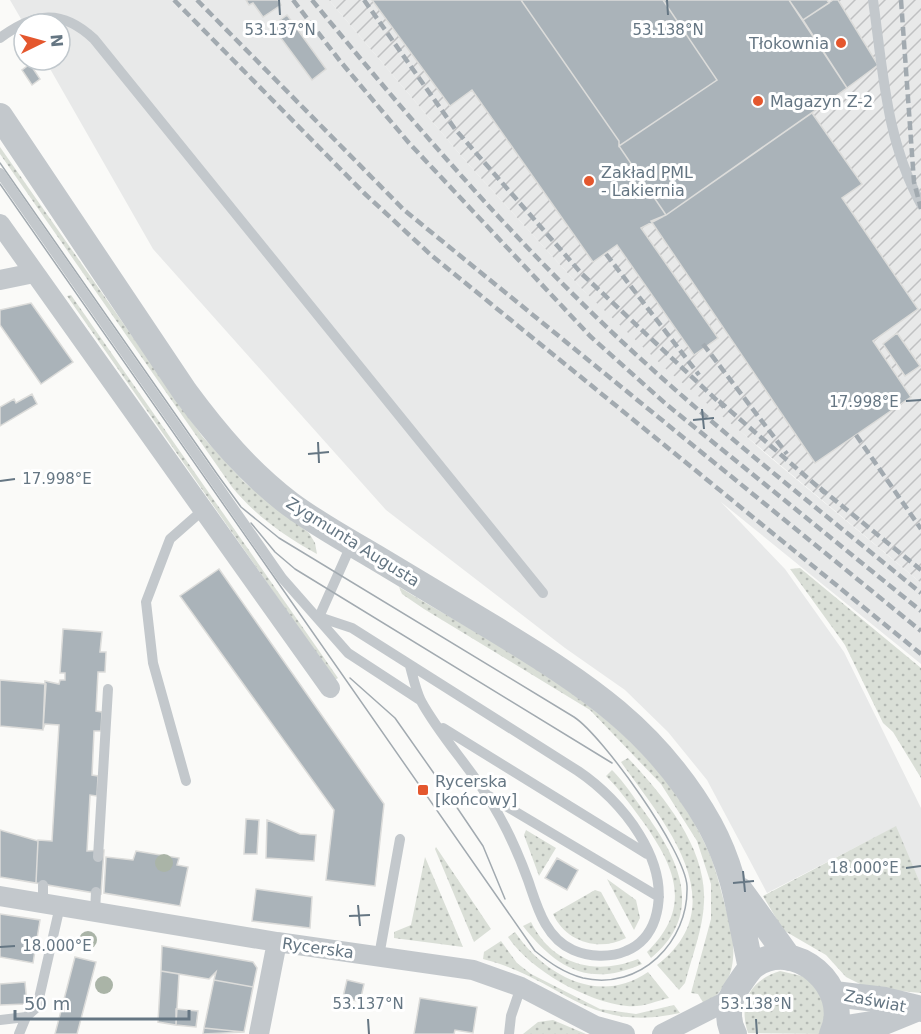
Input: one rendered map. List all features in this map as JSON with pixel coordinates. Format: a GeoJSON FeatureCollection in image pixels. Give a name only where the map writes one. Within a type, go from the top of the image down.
{"type":"FeatureCollection","features":[{"type":"Feature","properties":{"kind":"street","name":"Zygmunta Augusta"},"geometry":{"type":"LineString","coordinates":[[0,116],[217,435],[273,490],[352,543],[579,680],[627,720],[660,754],[697,804],[718,841],[735,882],[751,968]]}},
{"type":"Feature","properties":{"kind":"street"},"geometry":{"type":"LineString","coordinates":[[0,225],[330,688]]}},
{"type":"Feature","properties":{"kind":"street"},"geometry":{"type":"LineString","coordinates":[[0,280],[34,273]]}},
{"type":"Feature","properties":{"kind":"street","name":"Zygmunta Augusta"},"geometry":{"type":"LineString","coordinates":[[735,882],[789,958]]}},
{"type":"Feature","properties":{"kind":"street","name":"Rycerska"},"geometry":{"type":"LineString","coordinates":[[0,896],[49,898],[95,912],[277,942],[473,970],[521,987],[596,1026],[625,1034]]}},
{"type":"Feature","properties":{"kind":"street"},"geometry":{"type":"LineString","coordinates":[[259,1034],[277,942]]}},
{"type":"Feature","properties":{"kind":"street"},"geometry":{"type":"LineString","coordinates":[[662,1034],[723,1003],[751,968],[763,962],[789,958],[808,964],[824,976],[834,994],[837,1012],[833,1032]]}},
{"type":"Feature","properties":{"kind":"street"},"geometry":{"type":"LineString","coordinates":[[733,993],[729,1011],[734,1034]]}},
{"type":"Feature","properties":{"kind":"street","name":"Zaświat"},"geometry":{"type":"LineString","coordinates":[[834,994],[885,1000],[918,1009]]}},
{"type":"Feature","properties":{"kind":"street","name":"Zaświat"},"geometry":{"type":"LineString","coordinates":[[833,1032],[884,1022],[918,1009]]}},
{"type":"Feature","properties":{"kind":"lane"},"geometry":{"type":"LineString","coordinates":[[873,0],[892,133],[908,181],[921,204]]}},
{"type":"Feature","properties":{"kind":"lane"},"geometry":{"type":"LineString","coordinates":[[0,38],[30,21],[52,17],[67,20],[94,39],[543,593]]}},
{"type":"Feature","properties":{"kind":"lane"},"geometry":{"type":"LineString","coordinates":[[0,173],[293,591],[319,617],[348,653],[420,700]]}},
{"type":"Feature","properties":{"kind":"lane"},"geometry":{"type":"LineString","coordinates":[[186,781],[153,663],[146,602],[170,539],[203,510]]}},
{"type":"Feature","properties":{"kind":"lane"},"geometry":{"type":"LineString","coordinates":[[319,617],[352,543]]}},
{"type":"Feature","properties":{"kind":"lane"},"geometry":{"type":"LineString","coordinates":[[319,617],[352,628],[594,782],[617,804],[650,855],[659,897],[652,927],[647,936],[629,950],[611,955],[594,956],[565,946],[546,926],[508,832],[486,794],[420,700],[410,666]]}},
{"type":"Feature","properties":{"kind":"lane"},"geometry":{"type":"LineString","coordinates":[[98,856],[108,689]]}},
{"type":"Feature","properties":{"kind":"lane"},"geometry":{"type":"LineString","coordinates":[[439,726],[650,855]]}},
{"type":"Feature","properties":{"kind":"lane"},"geometry":{"type":"LineString","coordinates":[[486,794],[659,897]]}},
{"type":"Feature","properties":{"kind":"lane"},"geometry":{"type":"LineString","coordinates":[[379,956],[400,839]]}},
{"type":"Feature","properties":{"kind":"lane"},"geometry":{"type":"LineString","coordinates":[[95,912],[96,892]]}},
{"type":"Feature","properties":{"kind":"lane"},"geometry":{"type":"LineString","coordinates":[[19,1034],[26,1017],[38,1007],[49,898]]}},
{"type":"Feature","properties":{"kind":"lane"},"geometry":{"type":"LineString","coordinates":[[509,1034],[511,1017],[521,987]]}},
{"type":"Feature","properties":{"kind":"lane"},"geometry":{"type":"LineString","coordinates":[[0,1020],[26,1017]]}},
{"type":"Feature","properties":{"kind":"shaded area"},"geometry":{"type":"Polygon","coordinates":[[[10,0],[329,0],[469,165],[583,290],[766,454],[921,583],[921,664],[721,502],[785,569],[844,652],[921,808],[921,885],[895,827],[767,893],[707,780],[668,732],[625,690],[565,648],[386,510],[153,249],[52,72],[72,72],[72,12],[17,12],[10,0]]]}},
{"type":"Feature","properties":{"kind":"shaded area"},"geometry":{"type":"Polygon","coordinates":[[[329,0],[921,0],[921,583],[667,370],[583,290],[469,165],[329,0]]]}},
{"type":"Feature","properties":{"kind":"shaded area"},"geometry":{"type":"Polygon","coordinates":[[[0,147],[202,436],[244,482],[309,533],[315,543],[317,554],[271,524],[232,487],[0,154],[0,147]]]}},
{"type":"Feature","properties":{"kind":"shaded area"},"geometry":{"type":"Polygon","coordinates":[[[71,295],[338,678],[335,680],[67,296],[71,295]]]}},
{"type":"Feature","properties":{"kind":"shaded area"},"geometry":{"type":"Polygon","coordinates":[[[800,568],[921,668],[921,778],[893,732],[883,723],[845,645],[790,569],[800,568]]]}},
{"type":"Feature","properties":{"kind":"shaded area"},"geometry":{"type":"Polygon","coordinates":[[[399,587],[490,640],[577,697],[617,730],[654,766],[685,808],[710,855],[718,878],[731,928],[733,953],[729,977],[715,996],[704,1004],[698,994],[691,993],[711,919],[711,884],[697,841],[661,784],[590,710],[424,609],[402,594],[399,587]]]}},
{"type":"Feature","properties":{"kind":"shaded area"},"geometry":{"type":"Polygon","coordinates":[[[628,758],[655,789],[680,824],[698,862],[703,882],[704,902],[699,932],[685,983],[679,990],[657,965],[680,941],[691,915],[692,889],[684,862],[671,835],[621,762],[628,758]]]}},
{"type":"Feature","properties":{"kind":"shaded area"},"geometry":{"type":"Polygon","coordinates":[[[612,770],[630,791],[658,832],[676,868],[681,886],[682,905],[678,923],[668,941],[651,958],[647,952],[661,936],[670,920],[674,905],[675,890],[672,874],[646,826],[606,776],[612,770]]]}},
{"type":"Feature","properties":{"kind":"shaded area"},"geometry":{"type":"Polygon","coordinates":[[[896,826],[921,885],[921,993],[868,988],[846,977],[826,955],[783,930],[763,896],[896,826]]]}},
{"type":"Feature","properties":{"kind":"shaded area"},"geometry":{"type":"Polygon","coordinates":[[[526,830],[556,848],[539,876],[524,835],[526,830]]]}},
{"type":"Feature","properties":{"kind":"shaded area"},"geometry":{"type":"Polygon","coordinates":[[[436,847],[491,929],[474,942],[435,849],[436,847]]]}},
{"type":"Feature","properties":{"kind":"shaded area"},"geometry":{"type":"Polygon","coordinates":[[[425,857],[463,947],[394,938],[394,932],[411,925],[425,857]]]}},
{"type":"Feature","properties":{"kind":"shaded area"},"geometry":{"type":"Polygon","coordinates":[[[607,879],[636,900],[640,918],[634,930],[607,879]]]}},
{"type":"Feature","properties":{"kind":"shaded area"},"geometry":{"type":"Polygon","coordinates":[[[595,890],[601,892],[626,938],[605,944],[584,942],[566,932],[559,924],[553,914],[595,890]]]}},
{"type":"Feature","properties":{"kind":"shaded area"},"geometry":{"type":"Polygon","coordinates":[[[531,922],[540,937],[551,948],[576,963],[606,966],[638,959],[642,964],[606,974],[590,974],[575,970],[561,963],[535,941],[523,926],[531,922]]]}},
{"type":"Feature","properties":{"kind":"shaded area"},"geometry":{"type":"Polygon","coordinates":[[[515,932],[541,961],[557,973],[574,981],[592,986],[611,986],[629,982],[648,972],[669,998],[643,1005],[627,1006],[611,1003],[578,991],[530,961],[508,937],[515,932]]]}},
{"type":"Feature","properties":{"kind":"shaded area"},"geometry":{"type":"Polygon","coordinates":[[[501,941],[517,963],[531,974],[600,1009],[636,1014],[674,1005],[680,1013],[648,1018],[621,1016],[598,1010],[511,968],[483,959],[484,952],[501,941]]]}},
{"type":"Feature","properties":{"kind":"shaded area"},"geometry":{"type":"Polygon","coordinates":[[[780,971],[806,977],[816,986],[827,1011],[821,1034],[748,1033],[745,1012],[749,994],[761,980],[780,971]]]}},
{"type":"Feature","properties":{"kind":"shaded area"},"geometry":{"type":"Polygon","coordinates":[[[553,1020],[586,1034],[523,1034],[538,1022],[553,1020]]]}},
{"type":"Feature","properties":{"kind":"building"},"geometry":{"type":"Polygon","coordinates":[[[246,0],[278,0],[281,5],[263,17],[253,3],[249,5],[246,0]]]}},
{"type":"Feature","properties":{"kind":"building","name":"Zakład PML - Lakiernia"},"geometry":{"type":"Polygon","coordinates":[[[372,0],[521,0],[619,141],[619,146],[666,215],[641,228],[718,338],[694,355],[617,245],[593,262],[472,90],[450,106],[372,0]]]}},
{"type":"Feature","properties":{"kind":"building"},"geometry":{"type":"Polygon","coordinates":[[[521,0],[663,0],[717,80],[619,146],[619,141],[521,0]]]}},
{"type":"Feature","properties":{"kind":"building","name":"Magazyn Z-2"},"geometry":{"type":"Polygon","coordinates":[[[663,0],[789,0],[847,88],[666,215],[619,146],[717,80],[663,0]]]}},
{"type":"Feature","properties":{"kind":"building"},"geometry":{"type":"Polygon","coordinates":[[[789,0],[827,0],[829,3],[803,20],[789,0]]]}},
{"type":"Feature","properties":{"kind":"building","name":"Tłokownia"},"geometry":{"type":"Polygon","coordinates":[[[833,0],[838,0],[878,65],[847,88],[803,20],[833,0]]]}},
{"type":"Feature","properties":{"kind":"building"},"geometry":{"type":"Polygon","coordinates":[[[287,15],[326,69],[312,80],[272,26],[287,15]]]}},
{"type":"Feature","properties":{"kind":"building"},"geometry":{"type":"Polygon","coordinates":[[[23,72],[35,72],[40,79],[32,85],[23,72]]]}},
{"type":"Feature","properties":{"kind":"building"},"geometry":{"type":"Polygon","coordinates":[[[812,113],[862,184],[842,198],[918,309],[873,341],[911,397],[815,463],[651,221],[666,215],[812,113]]]}},
{"type":"Feature","properties":{"kind":"building"},"geometry":{"type":"Polygon","coordinates":[[[31,303],[73,362],[41,384],[0,325],[0,310],[31,303]]]}},
{"type":"Feature","properties":{"kind":"building"},"geometry":{"type":"Polygon","coordinates":[[[897,333],[920,366],[905,376],[883,344],[897,333]]]}},
{"type":"Feature","properties":{"kind":"building"},"geometry":{"type":"Polygon","coordinates":[[[32,394],[37,404],[0,426],[0,407],[14,399],[16,403],[32,394]]]}},
{"type":"Feature","properties":{"kind":"building"},"geometry":{"type":"Polygon","coordinates":[[[219,569],[384,804],[375,886],[326,880],[334,810],[180,596],[219,569]]]}},
{"type":"Feature","properties":{"kind":"building"},"geometry":{"type":"Polygon","coordinates":[[[63,629],[102,632],[100,652],[106,652],[105,672],[98,672],[96,711],[102,712],[101,731],[94,731],[92,775],[98,776],[97,796],[90,795],[87,851],[104,850],[101,894],[36,883],[38,840],[52,841],[59,725],[45,724],[43,729],[45,681],[59,684],[60,680],[65,680],[65,673],[60,673],[63,629]]]}},
{"type":"Feature","properties":{"kind":"building"},"geometry":{"type":"Polygon","coordinates":[[[0,680],[46,684],[43,730],[0,726],[0,680]]]}},
{"type":"Feature","properties":{"kind":"building"},"geometry":{"type":"Polygon","coordinates":[[[246,819],[259,820],[257,854],[244,854],[246,819]]]}},
{"type":"Feature","properties":{"kind":"building"},"geometry":{"type":"Polygon","coordinates":[[[267,820],[300,834],[316,835],[314,861],[266,858],[267,820]]]}},
{"type":"Feature","properties":{"kind":"building"},"geometry":{"type":"Polygon","coordinates":[[[0,830],[38,841],[36,883],[0,877],[0,830]]]}},
{"type":"Feature","properties":{"kind":"building"},"geometry":{"type":"Polygon","coordinates":[[[136,851],[179,858],[177,865],[188,867],[180,906],[104,893],[106,857],[133,860],[136,851]]]}},
{"type":"Feature","properties":{"kind":"building"},"geometry":{"type":"Polygon","coordinates":[[[557,858],[578,870],[567,890],[545,878],[557,858]]]}},
{"type":"Feature","properties":{"kind":"building"},"geometry":{"type":"Polygon","coordinates":[[[256,889],[312,897],[310,928],[252,921],[256,889]]]}},
{"type":"Feature","properties":{"kind":"building"},"geometry":{"type":"Polygon","coordinates":[[[0,914],[40,920],[33,963],[0,957],[0,914]]]}},
{"type":"Feature","properties":{"kind":"building"},"geometry":{"type":"Polygon","coordinates":[[[162,946],[253,962],[257,968],[253,987],[214,980],[216,972],[209,979],[161,971],[162,946]]]}},
{"type":"Feature","properties":{"kind":"building"},"geometry":{"type":"Polygon","coordinates":[[[75,957],[96,962],[77,1034],[55,1034],[75,957]]]}},
{"type":"Feature","properties":{"kind":"building"},"geometry":{"type":"Polygon","coordinates":[[[161,971],[179,974],[176,1025],[158,1022],[161,971]]]}},
{"type":"Feature","properties":{"kind":"building"},"geometry":{"type":"Polygon","coordinates":[[[214,980],[253,987],[244,1032],[204,1028],[214,980]]]}},
{"type":"Feature","properties":{"kind":"building"},"geometry":{"type":"Polygon","coordinates":[[[347,980],[364,984],[360,1002],[343,997],[347,980]]]}},
{"type":"Feature","properties":{"kind":"building"},"geometry":{"type":"Polygon","coordinates":[[[25,982],[27,1004],[0,1005],[0,984],[25,982]]]}},
{"type":"Feature","properties":{"kind":"building"},"geometry":{"type":"Polygon","coordinates":[[[420,998],[477,1007],[473,1033],[455,1030],[454,1034],[414,1034],[420,998]]]}},
{"type":"Feature","properties":{"kind":"building"},"geometry":{"type":"Polygon","coordinates":[[[176,1009],[198,1011],[196,1027],[176,1025],[176,1009]]]}},
{"type":"Feature","properties":{"kind":"building"},"geometry":{"type":"Polygon","coordinates":[[[204,1028],[244,1032],[203,1034],[204,1028]]]}},
{"type":"Feature","properties":{"kind":"tram line"},"geometry":{"type":"LineString","coordinates":[[0,163],[241,507],[279,538],[574,717],[604,746],[658,822],[683,869],[687,886],[680,926],[670,943],[657,958],[624,977],[604,980],[583,978],[570,973],[535,951],[0,184]]}},
{"type":"Feature","properties":{"kind":"tram line"},"geometry":{"type":"LineString","coordinates":[[251,523],[275,552],[295,569],[612,763]]}},
{"type":"Feature","properties":{"kind":"tram line"},"geometry":{"type":"LineString","coordinates":[[350,678],[395,718],[433,772],[483,846],[505,899]]}},
{"type":"Feature","properties":{"kind":"railway"},"geometry":{"type":"LineString","coordinates":[[174,0],[364,193],[431,255],[921,654]]}},
{"type":"Feature","properties":{"kind":"railway"},"geometry":{"type":"LineString","coordinates":[[197,0],[404,210],[921,631]]}},
{"type":"Feature","properties":{"kind":"railway"},"geometry":{"type":"LineString","coordinates":[[293,0],[340,61],[409,143],[590,336],[666,404],[921,611]]}},
{"type":"Feature","properties":{"kind":"railway"},"geometry":{"type":"LineString","coordinates":[[312,0],[459,173],[575,297],[690,403],[921,593]]}},
{"type":"Feature","properties":{"kind":"railway"},"geometry":{"type":"LineString","coordinates":[[364,0],[455,129],[582,274],[724,407]]}},
{"type":"Feature","properties":{"kind":"railway"},"geometry":{"type":"LineString","coordinates":[[901,0],[914,182],[921,209]]}},
{"type":"Feature","properties":{"kind":"railway"},"geometry":{"type":"LineString","coordinates":[[606,254],[699,375]]}},
{"type":"Feature","properties":{"kind":"railway"},"geometry":{"type":"LineString","coordinates":[[703,344],[787,454]]}},
{"type":"Feature","properties":{"kind":"railway"},"geometry":{"type":"LineString","coordinates":[[719,401],[825,493]]}},
{"type":"Feature","properties":{"kind":"railway"},"geometry":{"type":"LineString","coordinates":[[856,435],[921,529]]}},
{"type":"Feature","properties":{"kind":"railway"},"geometry":{"type":"LineString","coordinates":[[820,488],[921,570]]}},
{"type":"Feature","properties":{"kind":"place","name":"Tłokownia"},"geometry":{"type":"Point","coordinates":[841,43]}},
{"type":"Feature","properties":{"kind":"place","name":"Magazyn Z-2"},"geometry":{"type":"Point","coordinates":[758,101]}},
{"type":"Feature","properties":{"kind":"place","name":"Zakład PML - Lakiernia"},"geometry":{"type":"Point","coordinates":[589,181]}},
{"type":"Feature","properties":{"kind":"place","name":"Rycerska [końcowy]"},"geometry":{"type":"Point","coordinates":[423,790]}}]}
